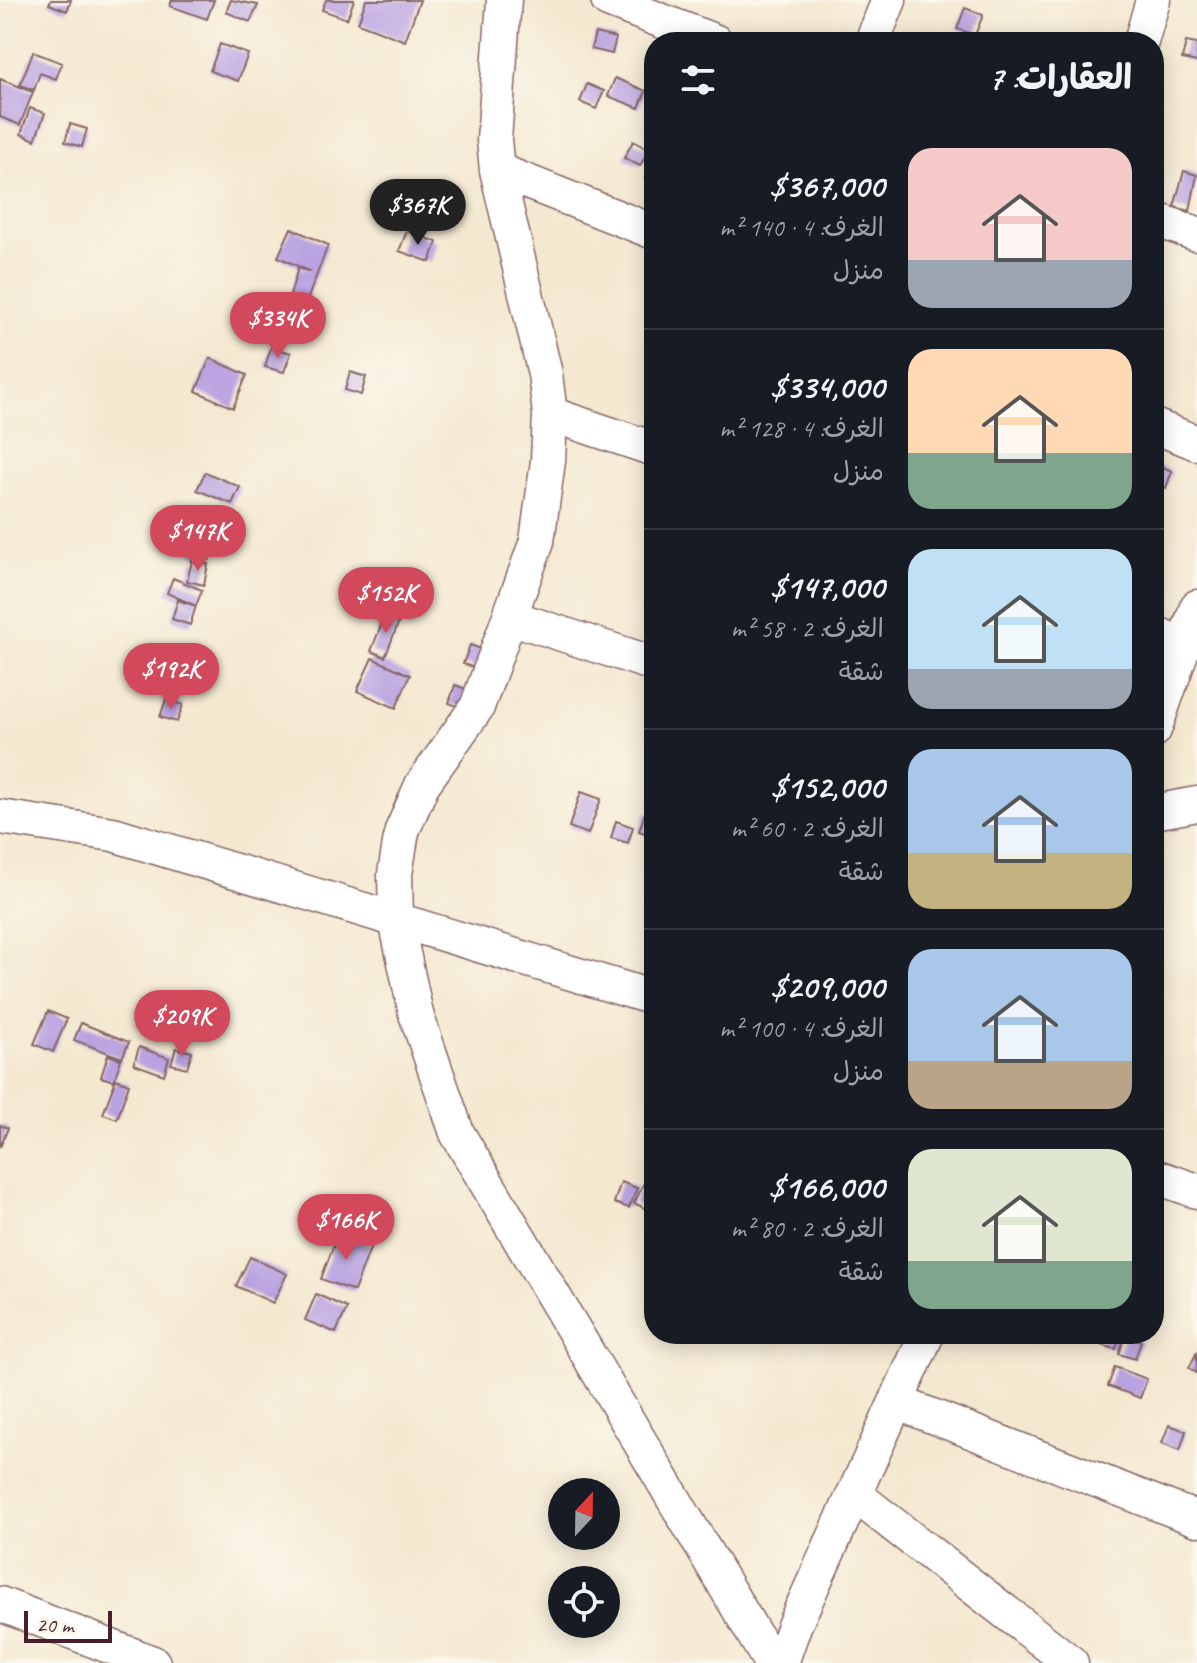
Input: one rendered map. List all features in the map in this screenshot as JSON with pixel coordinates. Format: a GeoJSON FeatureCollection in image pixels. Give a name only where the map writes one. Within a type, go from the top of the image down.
{"type":"FeatureCollection","features":[{"type":"Feature","properties":{"kind":"street"},"geometry":{"type":"LineString","coordinates":[[504,0],[494,140],[497,170],[545,374],[550,414],[548,461],[537,541],[477,707],[422,785],[402,831],[395,874],[396,920],[416,1014],[457,1133],[766,1660],[794,1626],[922,1344]]}},
{"type":"Feature","properties":{"kind":"street"},"geometry":{"type":"LineString","coordinates":[[608,0],[690,32]]}},
{"type":"Feature","properties":{"kind":"street"},"geometry":{"type":"LineString","coordinates":[[876,32],[889,0]]}},
{"type":"Feature","properties":{"kind":"street"},"geometry":{"type":"LineString","coordinates":[[1144,32],[1153,0]]}},
{"type":"Feature","properties":{"kind":"street"},"geometry":{"type":"LineString","coordinates":[[497,170],[644,228]]}},
{"type":"Feature","properties":{"kind":"street"},"geometry":{"type":"LineString","coordinates":[[1164,222],[1197,234]]}},
{"type":"Feature","properties":{"kind":"street"},"geometry":{"type":"LineString","coordinates":[[550,414],[644,446]]}},
{"type":"Feature","properties":{"kind":"street"},"geometry":{"type":"LineString","coordinates":[[1164,430],[1197,443]]}},
{"type":"Feature","properties":{"kind":"street"},"geometry":{"type":"LineString","coordinates":[[1164,669],[1169,639],[1197,607]]}},
{"type":"Feature","properties":{"kind":"street"},"geometry":{"type":"LineString","coordinates":[[510,617],[644,661]]}},
{"type":"Feature","properties":{"kind":"street"},"geometry":{"type":"LineString","coordinates":[[1164,810],[1197,804]]}},
{"type":"Feature","properties":{"kind":"street"},"geometry":{"type":"LineString","coordinates":[[0,817],[113,834],[644,995]]}},
{"type":"Feature","properties":{"kind":"street"},"geometry":{"type":"LineString","coordinates":[[1164,1179],[1197,1191]]}},
{"type":"Feature","properties":{"kind":"street"},"geometry":{"type":"LineString","coordinates":[[896,1402],[1197,1519]]}},
{"type":"Feature","properties":{"kind":"street"},"geometry":{"type":"LineString","coordinates":[[854,1494],[1071,1663]]}},
{"type":"Feature","properties":{"kind":"street"},"geometry":{"type":"LineString","coordinates":[[0,1604],[153,1663]]}},
{"type":"Feature","properties":{"kind":"building"},"geometry":{"type":"Polygon","coordinates":[[[51,0],[71,0],[67,11],[49,4],[51,0]]]}},
{"type":"Feature","properties":{"kind":"building"},"geometry":{"type":"Polygon","coordinates":[[[172,0],[214,0],[207,19],[170,6],[172,0]]]}},
{"type":"Feature","properties":{"kind":"building"},"geometry":{"type":"Polygon","coordinates":[[[231,0],[258,5],[250,22],[226,12],[231,0]]]}},
{"type":"Feature","properties":{"kind":"building"},"geometry":{"type":"Polygon","coordinates":[[[326,0],[354,0],[347,19],[322,10],[326,0]]]}},
{"type":"Feature","properties":{"kind":"building"},"geometry":{"type":"Polygon","coordinates":[[[366,0],[420,0],[405,41],[358,23],[366,0]]]}},
{"type":"Feature","properties":{"kind":"building"},"geometry":{"type":"Polygon","coordinates":[[[965,8],[983,15],[976,32],[957,29],[965,8]]]}},
{"type":"Feature","properties":{"kind":"building"},"geometry":{"type":"Polygon","coordinates":[[[595,33],[616,38],[612,54],[591,49],[595,33]]]}},
{"type":"Feature","properties":{"kind":"building"},"geometry":{"type":"Polygon","coordinates":[[[1186,42],[1197,44],[1197,62],[1182,59],[1186,42]]]}},
{"type":"Feature","properties":{"kind":"building"},"geometry":{"type":"Polygon","coordinates":[[[220,44],[248,54],[238,81],[210,71],[220,44]]]}},
{"type":"Feature","properties":{"kind":"building"},"geometry":{"type":"Polygon","coordinates":[[[33,52],[62,63],[56,79],[40,73],[34,90],[20,85],[33,52]]]}},
{"type":"Feature","properties":{"kind":"building"},"geometry":{"type":"Polygon","coordinates":[[[615,78],[644,90],[639,108],[608,96],[615,78]]]}},
{"type":"Feature","properties":{"kind":"building"},"geometry":{"type":"Polygon","coordinates":[[[0,79],[33,92],[20,125],[0,117],[0,79]]]}},
{"type":"Feature","properties":{"kind":"building"},"geometry":{"type":"Polygon","coordinates":[[[587,84],[604,91],[596,109],[580,102],[587,84]]]}},
{"type":"Feature","properties":{"kind":"building"},"geometry":{"type":"Polygon","coordinates":[[[30,108],[45,113],[35,140],[21,134],[30,108]]]}},
{"type":"Feature","properties":{"kind":"building"},"geometry":{"type":"Polygon","coordinates":[[[70,124],[87,129],[82,147],[65,142],[70,124]]]}},
{"type":"Feature","properties":{"kind":"building"},"geometry":{"type":"Polygon","coordinates":[[[633,141],[644,147],[644,159],[640,166],[624,158],[633,141]]]}},
{"type":"Feature","properties":{"kind":"building"},"geometry":{"type":"Polygon","coordinates":[[[1184,171],[1197,175],[1190,211],[1174,207],[1184,171]]]}},
{"type":"Feature","properties":{"kind":"building"},"geometry":{"type":"Polygon","coordinates":[[[291,228],[328,245],[303,311],[287,305],[298,268],[311,272],[278,257],[291,228]]]}},
{"type":"Feature","properties":{"kind":"building"},"geometry":{"type":"Polygon","coordinates":[[[407,231],[437,242],[430,262],[399,251],[407,231]]]}},
{"type":"Feature","properties":{"kind":"building"},"geometry":{"type":"Polygon","coordinates":[[[271,347],[291,353],[284,372],[265,367],[271,347]]]}},
{"type":"Feature","properties":{"kind":"building"},"geometry":{"type":"Polygon","coordinates":[[[210,358],[247,375],[233,408],[196,391],[210,358]]]}},
{"type":"Feature","properties":{"kind":"building"},"geometry":{"type":"Polygon","coordinates":[[[350,372],[366,377],[361,395],[345,390],[350,372]]]}},
{"type":"Feature","properties":{"kind":"building"},"geometry":{"type":"Polygon","coordinates":[[[1164,467],[1172,471],[1164,487],[1164,467]]]}},
{"type":"Feature","properties":{"kind":"building"},"geometry":{"type":"Polygon","coordinates":[[[205,472],[240,487],[232,504],[197,490],[205,472]]]}},
{"type":"Feature","properties":{"kind":"building"},"geometry":{"type":"Polygon","coordinates":[[[180,531],[214,543],[209,560],[175,548],[180,531]]]}},
{"type":"Feature","properties":{"kind":"building"},"geometry":{"type":"Polygon","coordinates":[[[192,561],[208,564],[204,585],[187,581],[192,561]]]}},
{"type":"Feature","properties":{"kind":"building"},"geometry":{"type":"Polygon","coordinates":[[[173,578],[202,590],[196,606],[167,593],[173,578]]]}},
{"type":"Feature","properties":{"kind":"building"},"geometry":{"type":"Polygon","coordinates":[[[178,600],[196,606],[190,625],[172,619],[178,600]]]}},
{"type":"Feature","properties":{"kind":"building"},"geometry":{"type":"Polygon","coordinates":[[[386,613],[400,619],[385,657],[371,651],[386,613]]]}},
{"type":"Feature","properties":{"kind":"building"},"geometry":{"type":"Polygon","coordinates":[[[470,645],[484,650],[478,669],[463,664],[470,645]]]}},
{"type":"Feature","properties":{"kind":"building"},"geometry":{"type":"Polygon","coordinates":[[[372,658],[410,675],[396,708],[357,691],[372,658]]]}},
{"type":"Feature","properties":{"kind":"building"},"geometry":{"type":"Polygon","coordinates":[[[455,685],[487,697],[480,715],[449,703],[455,685]]]}},
{"type":"Feature","properties":{"kind":"building"},"geometry":{"type":"Polygon","coordinates":[[[166,699],[183,705],[177,722],[160,717],[166,699]]]}},
{"type":"Feature","properties":{"kind":"building"},"geometry":{"type":"Polygon","coordinates":[[[581,792],[601,799],[588,834],[569,827],[581,792]]]}},
{"type":"Feature","properties":{"kind":"building"},"geometry":{"type":"Polygon","coordinates":[[[644,816],[644,833],[639,831],[644,816]]]}},
{"type":"Feature","properties":{"kind":"building"},"geometry":{"type":"Polygon","coordinates":[[[616,821],[633,827],[628,843],[611,838],[616,821]]]}},
{"type":"Feature","properties":{"kind":"building"},"geometry":{"type":"Polygon","coordinates":[[[48,1011],[67,1019],[53,1052],[34,1044],[48,1011]]]}},
{"type":"Feature","properties":{"kind":"building"},"geometry":{"type":"Polygon","coordinates":[[[81,1023],[129,1042],[122,1058],[74,1040],[81,1023]]]}},
{"type":"Feature","properties":{"kind":"building"},"geometry":{"type":"Polygon","coordinates":[[[139,1047],[169,1058],[164,1075],[134,1064],[139,1047]]]}},
{"type":"Feature","properties":{"kind":"building"},"geometry":{"type":"Polygon","coordinates":[[[176,1048],[192,1052],[187,1068],[171,1064],[176,1048]]]}},
{"type":"Feature","properties":{"kind":"building"},"geometry":{"type":"Polygon","coordinates":[[[108,1055],[121,1059],[114,1081],[101,1077],[108,1055]]]}},
{"type":"Feature","properties":{"kind":"building"},"geometry":{"type":"Polygon","coordinates":[[[116,1079],[129,1084],[117,1119],[103,1114],[116,1079]]]}},
{"type":"Feature","properties":{"kind":"building"},"geometry":{"type":"Polygon","coordinates":[[[0,1125],[8,1128],[0,1147],[0,1125]]]}},
{"type":"Feature","properties":{"kind":"building"},"geometry":{"type":"Polygon","coordinates":[[[621,1182],[637,1188],[629,1208],[614,1203],[621,1182]]]}},
{"type":"Feature","properties":{"kind":"building"},"geometry":{"type":"Polygon","coordinates":[[[644,1183],[644,1208],[634,1203],[644,1183]]]}},
{"type":"Feature","properties":{"kind":"building"},"geometry":{"type":"Polygon","coordinates":[[[338,1234],[371,1246],[354,1291],[321,1279],[338,1234]]]}},
{"type":"Feature","properties":{"kind":"building"},"geometry":{"type":"Polygon","coordinates":[[[250,1257],[287,1274],[273,1303],[236,1286],[250,1257]]]}},
{"type":"Feature","properties":{"kind":"building"},"geometry":{"type":"Polygon","coordinates":[[[316,1294],[347,1308],[336,1333],[305,1320],[316,1294]]]}},
{"type":"Feature","properties":{"kind":"building"},"geometry":{"type":"Polygon","coordinates":[[[1101,1344],[1117,1344],[1116,1349],[1101,1344]]]}},
{"type":"Feature","properties":{"kind":"building"},"geometry":{"type":"Polygon","coordinates":[[[1122,1344],[1140,1344],[1135,1359],[1119,1354],[1122,1344]]]}},
{"type":"Feature","properties":{"kind":"building"},"geometry":{"type":"Polygon","coordinates":[[[1197,1352],[1197,1373],[1189,1368],[1197,1352]]]}},
{"type":"Feature","properties":{"kind":"building"},"geometry":{"type":"Polygon","coordinates":[[[1115,1367],[1147,1379],[1140,1398],[1108,1386],[1115,1367]]]}},
{"type":"Feature","properties":{"kind":"building"},"geometry":{"type":"Polygon","coordinates":[[[1169,1425],[1186,1431],[1180,1450],[1162,1443],[1169,1425]]]}}]}
